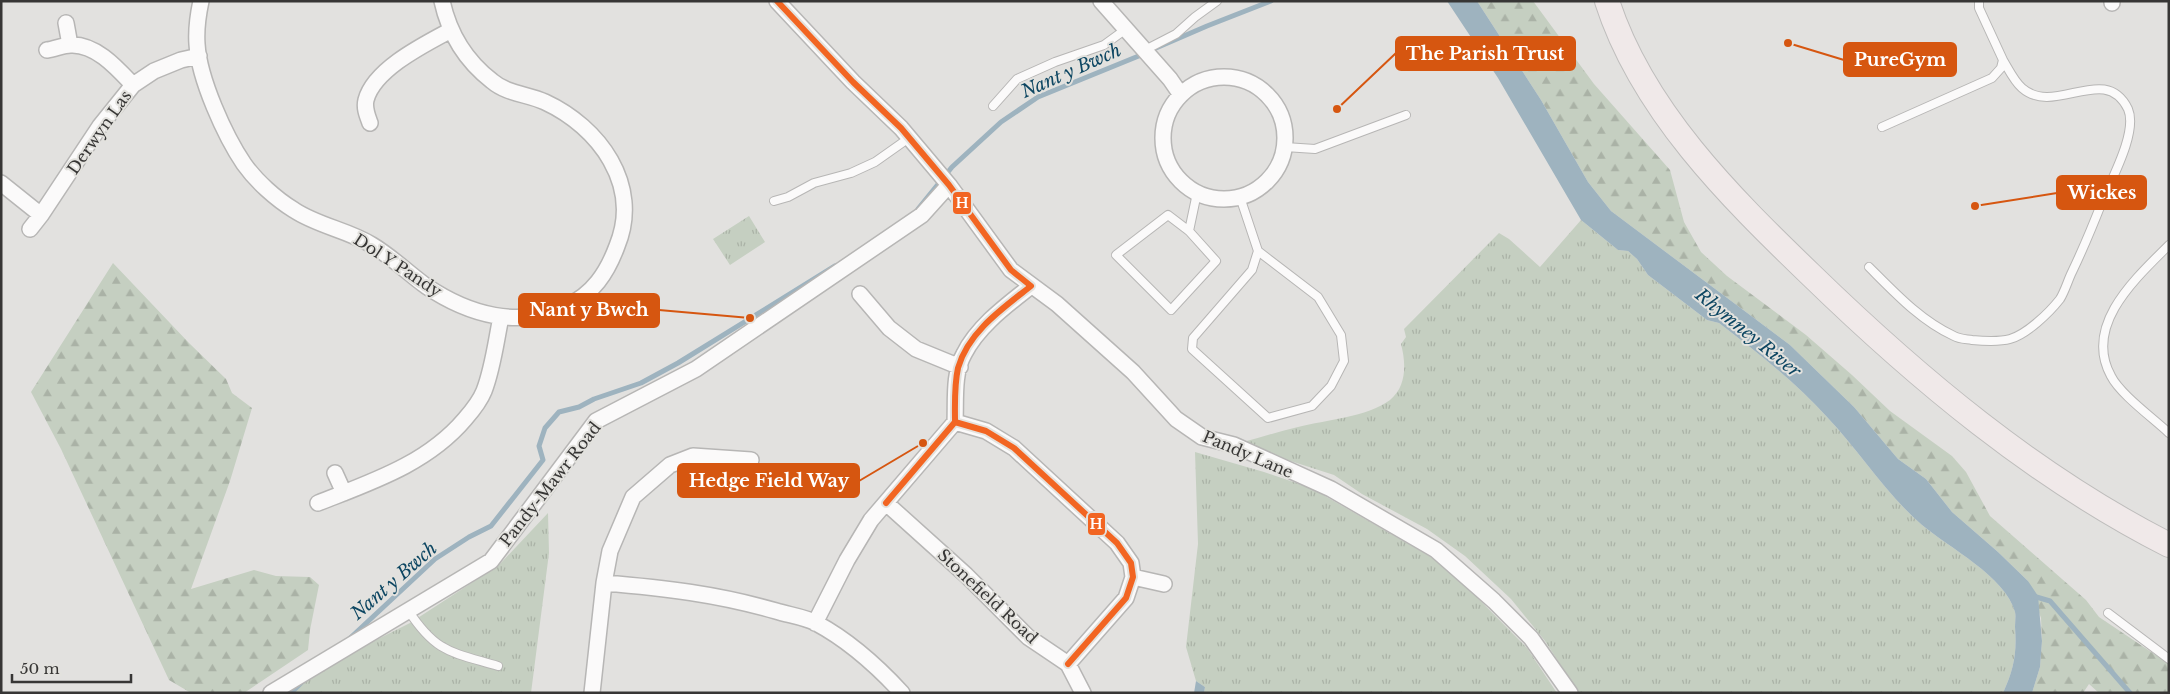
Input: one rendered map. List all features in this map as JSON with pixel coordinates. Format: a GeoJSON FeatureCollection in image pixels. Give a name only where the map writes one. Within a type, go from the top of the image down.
{"type":"FeatureCollection","features":[{"type":"Feature","properties":{"kind":"main road"},"geometry":{"type":"LineString","coordinates":[[1607,2],[1632,58],[1672,123],[1728,191],[1819,283],[1900,357],[1982,424],[2082,494],[2169,544]]}},
{"type":"Feature","properties":{"kind":"street","name":"Dol Y Pandy"},"geometry":{"type":"LineString","coordinates":[[201,1],[198,17],[197,45],[213,102],[229,139],[246,167],[266,188],[292,209],[313,221],[347,232],[371,244],[427,286],[458,303],[490,316],[517,319],[542,317],[568,306],[590,292],[602,277],[620,240],[624,216],[624,196],[617,172],[607,151],[586,128],[565,113],[544,102],[513,92],[494,83],[476,67],[459,45],[451,30],[446,20],[442,1]]}},
{"type":"Feature","properties":{"kind":"street","name":"Pandy Lane"},"geometry":{"type":"LineString","coordinates":[[777,1],[909,138],[950,185],[1011,270],[1056,304],[1133,372],[1176,419],[1202,437],[1234,445],[1331,490],[1436,550],[1494,601],[1532,638],[1570,693]]}},
{"type":"Feature","properties":{"kind":"street"},"geometry":{"type":"LineString","coordinates":[[1101,1],[1170,79],[1181,95]]}},
{"type":"Feature","properties":{"kind":"street"},"geometry":{"type":"LineString","coordinates":[[66,22],[70,45]]}},
{"type":"Feature","properties":{"kind":"street"},"geometry":{"type":"LineString","coordinates":[[370,122],[365,107],[366,98],[379,79],[406,54],[451,30]]}},
{"type":"Feature","properties":{"kind":"street"},"geometry":{"type":"LineString","coordinates":[[47,50],[70,45],[83,46],[114,65],[132,85]]}},
{"type":"Feature","properties":{"kind":"street","name":"Derwyn Las"},"geometry":{"type":"LineString","coordinates":[[30,229],[100,126],[132,85],[154,70],[181,60],[199,56]]}},
{"type":"Feature","properties":{"kind":"street"},"geometry":{"type":"LineString","coordinates":[[1214,78],[1234,78],[1252,84],[1267,95],[1278,110],[1285,128],[1285,147],[1279,165],[1268,181],[1253,193],[1240,197],[1215,199],[1197,193],[1181,182],[1169,166],[1163,148],[1163,129],[1169,110],[1181,95],[1196,84],[1214,78]]}},
{"type":"Feature","properties":{"kind":"street"},"geometry":{"type":"LineString","coordinates":[[1,183],[41,215]]}},
{"type":"Feature","properties":{"kind":"street","name":"Pandy-Mawr Road"},"geometry":{"type":"LineString","coordinates":[[271,693],[491,560],[596,421],[696,369],[922,215],[950,185]]}},
{"type":"Feature","properties":{"kind":"street"},"geometry":{"type":"LineString","coordinates":[[815,623],[847,560],[871,520],[955,422],[956,383],[963,355],[975,337],[989,322],[1031,286]]}},
{"type":"Feature","properties":{"kind":"street"},"geometry":{"type":"LineString","coordinates":[[860,294],[889,328],[916,349],[960,367]]}},
{"type":"Feature","properties":{"kind":"street"},"geometry":{"type":"LineString","coordinates":[[318,503],[404,468],[430,452],[456,430],[472,412],[484,393],[501,317]]}},
{"type":"Feature","properties":{"kind":"street"},"geometry":{"type":"LineString","coordinates":[[955,422],[986,432],[1014,448],[1117,543],[1131,563],[1133,577],[1126,598],[1068,664]]}},
{"type":"Feature","properties":{"kind":"street"},"geometry":{"type":"LineString","coordinates":[[592,693],[604,583],[610,551],[633,497],[670,466],[693,456],[751,460]]}},
{"type":"Feature","properties":{"kind":"street"},"geometry":{"type":"LineString","coordinates":[[334,473],[344,493]]}},
{"type":"Feature","properties":{"kind":"street","name":"Stonefield Road"},"geometry":{"type":"LineString","coordinates":[[886,503],[966,575],[1028,636],[1068,664],[1082,693]]}},
{"type":"Feature","properties":{"kind":"street"},"geometry":{"type":"LineString","coordinates":[[1133,577],[1164,584]]}},
{"type":"Feature","properties":{"kind":"street"},"geometry":{"type":"LineString","coordinates":[[604,583],[682,590],[743,602],[815,623],[853,649],[887,677],[902,693]]}},
{"type":"Feature","properties":{"kind":"lane"},"geometry":{"type":"LineString","coordinates":[[1145,50],[1176,34],[1217,1]]}},
{"type":"Feature","properties":{"kind":"lane"},"geometry":{"type":"LineString","coordinates":[[1869,267],[1899,297],[1930,322],[1956,337],[1984,341],[2010,339],[2037,323],[2060,298],[2097,215],[2126,144],[2131,124],[2128,109],[2116,94],[2105,89],[2081,90],[2059,97],[2041,98],[2023,89],[2003,60],[1980,8],[1979,1]]}},
{"type":"Feature","properties":{"kind":"lane"},"geometry":{"type":"LineString","coordinates":[[993,106],[1017,79],[1055,62],[1104,45],[1126,29]]}},
{"type":"Feature","properties":{"kind":"lane"},"geometry":{"type":"LineString","coordinates":[[1882,127],[1992,78],[2001,68],[2003,60]]}},
{"type":"Feature","properties":{"kind":"lane"},"geometry":{"type":"LineString","coordinates":[[1285,147],[1315,149],[1406,114]]}},
{"type":"Feature","properties":{"kind":"lane"},"geometry":{"type":"LineString","coordinates":[[774,201],[788,197],[814,183],[851,173],[875,162],[909,138]]}},
{"type":"Feature","properties":{"kind":"lane"},"geometry":{"type":"LineString","coordinates":[[1190,230],[1197,193]]}},
{"type":"Feature","properties":{"kind":"lane"},"geometry":{"type":"LineString","coordinates":[[1240,197],[1258,252],[1318,297],[1342,335],[1344,360],[1331,386],[1312,406],[1268,418],[1192,349],[1193,338],[1252,270],[1258,252]]}},
{"type":"Feature","properties":{"kind":"lane"},"geometry":{"type":"LineString","coordinates":[[1168,215],[1190,230],[1216,261],[1171,310],[1116,255],[1168,215]]}},
{"type":"Feature","properties":{"kind":"lane"},"geometry":{"type":"LineString","coordinates":[[2169,245],[2117,301],[2106,325],[2103,355],[2111,377],[2169,432]]}},
{"type":"Feature","properties":{"kind":"lane"},"geometry":{"type":"LineString","coordinates":[[408,610],[420,628],[439,646],[450,652],[498,666]]}},
{"type":"Feature","properties":{"kind":"lane"},"geometry":{"type":"LineString","coordinates":[[2108,612],[2169,658]]}},
{"type":"Feature","properties":{"kind":"green space"},"geometry":{"type":"Polygon","coordinates":[[[1477,1],[1533,1],[1594,84],[1670,170],[1684,222],[1701,252],[1727,276],[1806,335],[1890,411],[1952,456],[1966,472],[1990,516],[2086,600],[2099,617],[2169,664],[2169,693],[2099,693],[2089,684],[2083,693],[2032,693],[2040,667],[2042,641],[2041,618],[2028,581],[1952,512],[1926,479],[1898,459],[1854,407],[1790,345],[1611,211],[1588,182],[1541,100],[1477,1]]]}},
{"type":"Feature","properties":{"kind":"green space"},"geometry":{"type":"Polygon","coordinates":[[[749,216],[765,242],[730,265],[713,239],[749,216]]]}},
{"type":"Feature","properties":{"kind":"green space"},"geometry":{"type":"Polygon","coordinates":[[[1581,220],[1618,250],[1628,251],[1637,259],[1648,275],[1707,320],[1719,323],[1788,379],[1827,417],[1909,513],[1933,534],[1975,564],[2000,586],[2015,612],[2016,645],[2010,676],[2003,693],[1579,693],[1545,641],[1511,599],[1465,556],[1427,529],[1362,494],[1334,475],[1278,457],[1243,442],[1358,414],[1381,406],[1390,400],[1400,388],[1404,374],[1401,344],[1406,337],[1404,329],[1499,233],[1509,239],[1540,267],[1581,220]]]}},
{"type":"Feature","properties":{"kind":"green space"},"geometry":{"type":"Polygon","coordinates":[[[113,263],[226,379],[232,393],[252,408],[230,481],[191,589],[254,570],[276,576],[310,577],[319,585],[308,650],[244,693],[191,693],[169,680],[61,449],[31,392],[113,263]]]}},
{"type":"Feature","properties":{"kind":"green space"},"geometry":{"type":"Polygon","coordinates":[[[1195,452],[1311,488],[1445,565],[1527,648],[1557,693],[1204,693],[1205,687],[1196,681],[1186,647],[1198,544],[1195,452]]]}},
{"type":"Feature","properties":{"kind":"green space"},"geometry":{"type":"Polygon","coordinates":[[[548,513],[549,553],[531,693],[291,693],[314,671],[410,623],[499,565],[548,513]]]}},
{"type":"Feature","properties":{"kind":"water","name":"Rhymney River"},"geometry":{"type":"Polygon","coordinates":[[[1447,1],[1477,1],[1541,100],[1588,182],[1611,211],[1790,345],[1854,407],[1898,459],[1926,479],[1952,512],[2028,581],[2038,596],[2042,641],[2040,667],[2032,693],[2003,693],[2010,676],[2016,645],[2015,612],[2000,586],[1975,564],[1933,534],[1909,513],[1827,417],[1788,379],[1719,323],[1707,320],[1648,275],[1637,259],[1628,251],[1618,250],[1581,220],[1498,78],[1447,1]]]}},
{"type":"Feature","properties":{"kind":"water"},"geometry":{"type":"Polygon","coordinates":[[[1196,681],[1205,687],[1204,693],[1194,693],[1196,681]]]}},
{"type":"Feature","properties":{"kind":"waterway","name":"Nant y Bwch"},"geometry":{"type":"LineString","coordinates":[[1156,48],[1271,1]]}},
{"type":"Feature","properties":{"kind":"waterway","name":"Nant y Bwch"},"geometry":{"type":"LineString","coordinates":[[918,209],[952,167],[1001,122],[1038,97],[1146,53]]}},
{"type":"Feature","properties":{"kind":"waterway","name":"Nant y Bwch"},"geometry":{"type":"LineString","coordinates":[[348,640],[435,559],[469,537],[491,526],[543,460],[539,446],[545,428],[559,412],[579,407],[594,399],[641,383],[678,363],[835,266]]}},
{"type":"Feature","properties":{"kind":"waterway"},"geometry":{"type":"LineString","coordinates":[[2033,596],[2050,601],[2130,693]]}},
{"type":"Feature","properties":{"kind":"waterway","name":"Nant y Bwch"},"geometry":{"type":"LineString","coordinates":[[291,693],[303,681]]}},
{"type":"Feature","properties":{"kind":"transit line","name":"H"},"geometry":{"type":"LineString","coordinates":[[777,1],[853,82],[901,128],[949,185],[1011,270],[1031,286],[1009,303],[978,332],[963,355],[958,368],[956,382],[955,422]]}},
{"type":"Feature","properties":{"kind":"transit line","name":"H"},"geometry":{"type":"LineString","coordinates":[[955,422],[986,431],[1014,448],[1117,543],[1131,563],[1133,577],[1126,598],[1068,664]]}},
{"type":"Feature","properties":{"kind":"transit line","name":"H"},"geometry":{"type":"LineString","coordinates":[[886,503],[955,422]]}},
{"type":"Feature","properties":{"kind":"place","name":"PureGym"},"geometry":{"type":"Point","coordinates":[1788,43]}},
{"type":"Feature","properties":{"kind":"place","name":"The Parish Trust"},"geometry":{"type":"Point","coordinates":[1337,109]}},
{"type":"Feature","properties":{"kind":"place","name":"Wickes"},"geometry":{"type":"Point","coordinates":[1975,206]}},
{"type":"Feature","properties":{"kind":"place","name":"Nant y Bwch"},"geometry":{"type":"Point","coordinates":[750,318]}},
{"type":"Feature","properties":{"kind":"place","name":"Hedge Field Way"},"geometry":{"type":"Point","coordinates":[923,443]}}]}
